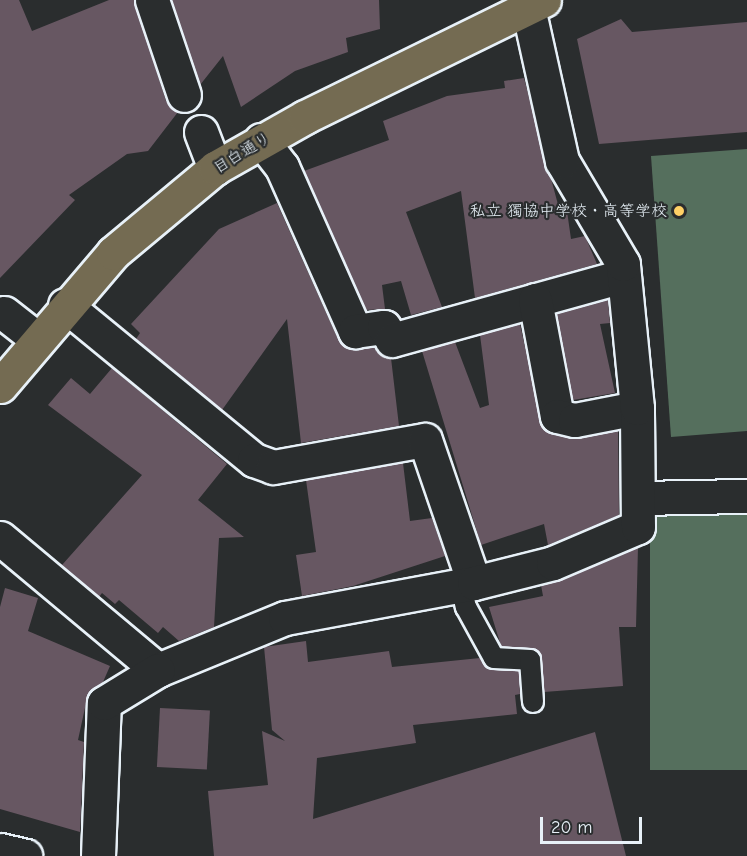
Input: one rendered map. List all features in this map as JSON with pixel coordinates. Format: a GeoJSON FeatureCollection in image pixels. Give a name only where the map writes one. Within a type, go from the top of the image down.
{"type":"FeatureCollection","features":[{"type":"Feature","properties":{"kind":"main road","name":"目白通り"},"geometry":{"type":"LineString","coordinates":[[0,386],[36,338],[113,253],[215,168],[261,140],[536,4]]}},
{"type":"Feature","properties":{"kind":"street"},"geometry":{"type":"LineString","coordinates":[[152,0],[184,95]]}},
{"type":"Feature","properties":{"kind":"street"},"geometry":{"type":"LineString","coordinates":[[98,856],[104,704],[159,670],[285,618],[468,585],[553,563],[638,527],[637,408],[622,264],[562,161],[536,4]]}},
{"type":"Feature","properties":{"kind":"street"},"geometry":{"type":"LineString","coordinates":[[201,132],[215,168]]}},
{"type":"Feature","properties":{"kind":"street"},"geometry":{"type":"LineString","coordinates":[[261,140],[282,167],[355,331],[384,327],[392,340],[623,276]]}},
{"type":"Feature","properties":{"kind":"street"},"geometry":{"type":"LineString","coordinates":[[535,300],[557,416],[575,420],[637,408]]}},
{"type":"Feature","properties":{"kind":"street"},"geometry":{"type":"LineString","coordinates":[[66,305],[254,460],[273,467],[425,440],[468,585]]}},
{"type":"Feature","properties":{"kind":"street"},"geometry":{"type":"LineString","coordinates":[[4,313],[36,338]]}},
{"type":"Feature","properties":{"kind":"street"},"geometry":{"type":"LineString","coordinates":[[639,498],[747,496]]}},
{"type":"Feature","properties":{"kind":"street"},"geometry":{"type":"LineString","coordinates":[[0,538],[159,670]]}},
{"type":"Feature","properties":{"kind":"street"},"geometry":{"type":"LineString","coordinates":[[0,850],[25,856]]}},
{"type":"Feature","properties":{"kind":"lane"},"geometry":{"type":"LineString","coordinates":[[468,585],[466,607],[494,658],[530,660],[533,702]]}},
{"type":"Feature","properties":{"kind":"green space"},"geometry":{"type":"Polygon","coordinates":[[[747,149],[747,431],[671,437],[651,156],[747,149]]]}},
{"type":"Feature","properties":{"kind":"green space"},"geometry":{"type":"Polygon","coordinates":[[[650,510],[747,510],[747,770],[650,770],[650,510]]]}},
{"type":"Feature","properties":{"kind":"building"},"geometry":{"type":"Polygon","coordinates":[[[0,0],[19,0],[32,31],[109,0],[134,0],[166,101],[178,112],[148,151],[127,154],[69,195],[75,200],[0,278],[0,0]]]}},
{"type":"Feature","properties":{"kind":"building"},"geometry":{"type":"Polygon","coordinates":[[[172,0],[379,0],[380,29],[346,38],[348,52],[295,71],[241,107],[223,56],[200,85],[172,0]]]}},
{"type":"Feature","properties":{"kind":"building"},"geometry":{"type":"Polygon","coordinates":[[[621,19],[632,32],[747,22],[747,132],[599,144],[577,39],[621,19]]]}},
{"type":"Feature","properties":{"kind":"building"},"geometry":{"type":"Polygon","coordinates":[[[524,78],[560,212],[567,211],[571,239],[585,236],[597,264],[475,298],[461,191],[406,212],[442,307],[411,315],[401,281],[382,285],[385,309],[366,310],[304,171],[389,140],[383,121],[447,96],[505,88],[504,81],[524,78]]]}},
{"type":"Feature","properties":{"kind":"building"},"geometry":{"type":"Polygon","coordinates":[[[277,203],[338,339],[347,348],[374,347],[391,358],[399,426],[301,443],[287,319],[222,410],[136,339],[140,333],[131,324],[219,229],[277,203]]]}},
{"type":"Feature","properties":{"kind":"building"},"geometry":{"type":"Polygon","coordinates":[[[608,300],[610,323],[600,324],[615,393],[573,400],[557,314],[608,300]]]}},
{"type":"Feature","properties":{"kind":"building"},"geometry":{"type":"Polygon","coordinates":[[[520,324],[543,429],[571,438],[618,431],[619,515],[548,545],[544,524],[481,545],[422,351],[455,342],[480,408],[489,405],[480,335],[520,324]]]}},
{"type":"Feature","properties":{"kind":"building"},"geometry":{"type":"Polygon","coordinates":[[[112,368],[227,464],[198,500],[244,537],[219,538],[214,627],[179,641],[163,627],[158,633],[119,600],[115,604],[102,593],[99,597],[62,565],[142,475],[48,405],[71,378],[90,394],[112,368]]]}},
{"type":"Feature","properties":{"kind":"building"},"geometry":{"type":"Polygon","coordinates":[[[403,463],[410,521],[432,518],[445,556],[353,586],[302,596],[296,555],[316,552],[306,480],[403,463]]]}},
{"type":"Feature","properties":{"kind":"building"},"geometry":{"type":"Polygon","coordinates":[[[638,547],[636,627],[619,627],[623,686],[544,692],[540,653],[501,646],[489,607],[543,596],[541,585],[638,547]]]}},
{"type":"Feature","properties":{"kind":"building"},"geometry":{"type":"Polygon","coordinates":[[[5,588],[38,598],[28,631],[110,666],[103,682],[88,694],[78,740],[84,742],[80,832],[0,809],[0,607],[5,588]]]}},
{"type":"Feature","properties":{"kind":"building"},"geometry":{"type":"Polygon","coordinates":[[[306,641],[308,662],[389,651],[392,667],[480,658],[488,668],[519,671],[520,694],[515,695],[517,714],[413,725],[416,743],[317,758],[313,819],[595,732],[626,856],[214,856],[208,791],[268,785],[262,731],[285,741],[272,730],[264,647],[306,641]]]}},
{"type":"Feature","properties":{"kind":"building"},"geometry":{"type":"Polygon","coordinates":[[[160,708],[210,711],[207,770],[157,767],[160,708]]]}},
{"type":"Feature","properties":{"kind":"place","name":"私立 獨協中学校・高等学校"},"geometry":{"type":"Point","coordinates":[679,211]}}]}
